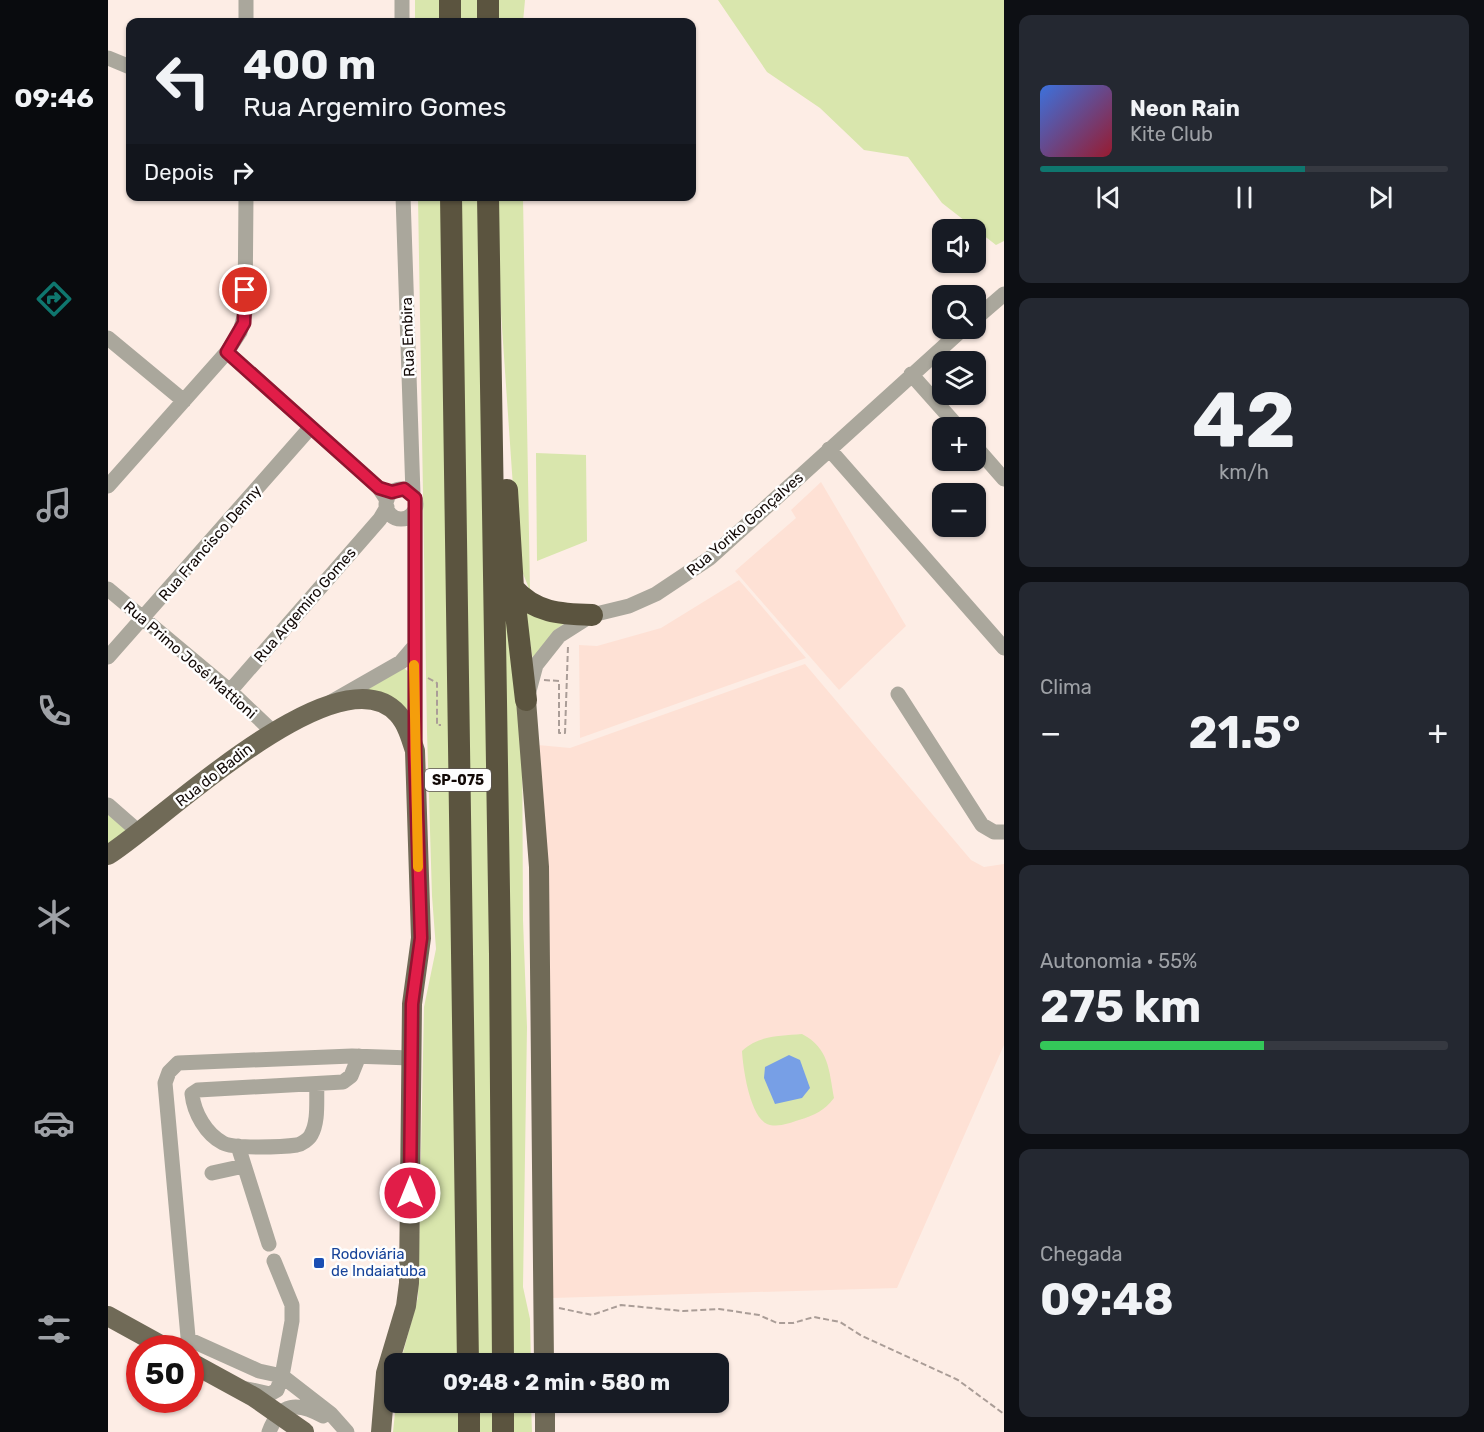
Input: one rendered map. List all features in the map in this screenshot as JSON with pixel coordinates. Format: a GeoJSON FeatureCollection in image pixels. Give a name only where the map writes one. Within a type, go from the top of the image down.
{"type":"FeatureCollection","features":[{"type":"Feature","properties":{"kind":"highway"},"geometry":{"type":"LineString","coordinates":[[450,0],[450,18]]}},
{"type":"Feature","properties":{"kind":"highway"},"geometry":{"type":"LineString","coordinates":[[488,0],[488,18]]}},
{"type":"Feature","properties":{"kind":"highway","name":"SP-075"},"geometry":{"type":"LineString","coordinates":[[451,201],[468,1353]]}},
{"type":"Feature","properties":{"kind":"highway","name":"SP-075"},"geometry":{"type":"LineString","coordinates":[[488,201],[500,954],[503,1353]]}},
{"type":"Feature","properties":{"kind":"highway"},"geometry":{"type":"LineString","coordinates":[[490,343],[501,376],[513,588],[526,700]]}},
{"type":"Feature","properties":{"kind":"highway"},"geometry":{"type":"LineString","coordinates":[[513,588],[531,605],[544,611],[592,615]]}},
{"type":"Feature","properties":{"kind":"highway"},"geometry":{"type":"LineString","coordinates":[[469,1413],[469,1432]]}},
{"type":"Feature","properties":{"kind":"highway"},"geometry":{"type":"LineString","coordinates":[[503,1413],[503,1432]]}},
{"type":"Feature","properties":{"kind":"main road","name":"Rua do Badin"},"geometry":{"type":"LineString","coordinates":[[108,855],[272,731],[326,705],[367,699],[385,704],[398,713],[407,728],[415,751]]}},
{"type":"Feature","properties":{"kind":"main road"},"geometry":{"type":"LineString","coordinates":[[526,700],[539,867],[544,1353]]}},
{"type":"Feature","properties":{"kind":"main road"},"geometry":{"type":"LineString","coordinates":[[381,1432],[386,1373],[406,1306],[409,1283],[412,1004],[421,938],[415,751]]}},
{"type":"Feature","properties":{"kind":"main road"},"geometry":{"type":"LineString","coordinates":[[108,1316],[142,1335]]}},
{"type":"Feature","properties":{"kind":"main road"},"geometry":{"type":"LineString","coordinates":[[204,1369],[228,1381],[292,1427]]}},
{"type":"Feature","properties":{"kind":"main road"},"geometry":{"type":"LineString","coordinates":[[545,1413],[545,1432]]}},
{"type":"Feature","properties":{"kind":"street"},"geometry":{"type":"LineString","coordinates":[[246,0],[246,18]]}},
{"type":"Feature","properties":{"kind":"street"},"geometry":{"type":"LineString","coordinates":[[402,0],[402,18]]}},
{"type":"Feature","properties":{"kind":"street"},"geometry":{"type":"LineString","coordinates":[[108,58],[126,65]]}},
{"type":"Feature","properties":{"kind":"street"},"geometry":{"type":"LineString","coordinates":[[108,486],[227,352],[244,323],[246,201]]}},
{"type":"Feature","properties":{"kind":"street","name":"Rua Embira"},"geometry":{"type":"LineString","coordinates":[[396,501],[403,201]]}},
{"type":"Feature","properties":{"kind":"street"},"geometry":{"type":"LineString","coordinates":[[986,312],[1001,303]]}},
{"type":"Feature","properties":{"kind":"street"},"geometry":{"type":"LineString","coordinates":[[108,338],[184,401]]}},
{"type":"Feature","properties":{"kind":"street","name":"Rua Yoriko Gonçalves"},"geometry":{"type":"LineString","coordinates":[[526,700],[536,665],[542,655],[569,629],[592,615],[628,606],[682,579],[710,558],[951,339]]}},
{"type":"Feature","properties":{"kind":"street"},"geometry":{"type":"LineString","coordinates":[[227,352],[310,428],[396,501],[415,538],[413,648],[415,751]]}},
{"type":"Feature","properties":{"kind":"street"},"geometry":{"type":"LineString","coordinates":[[911,374],[949,417]]}},
{"type":"Feature","properties":{"kind":"street","name":"Rua Francisco Denny"},"geometry":{"type":"LineString","coordinates":[[108,657],[144,620],[310,428]]}},
{"type":"Feature","properties":{"kind":"street"},"geometry":{"type":"LineString","coordinates":[[829,449],[1004,648]]}},
{"type":"Feature","properties":{"kind":"street"},"geometry":{"type":"LineString","coordinates":[[986,459],[1004,479]]}},
{"type":"Feature","properties":{"kind":"street","name":"Rua Argemiro Gomes"},"geometry":{"type":"LineString","coordinates":[[230,691],[396,501]]}},
{"type":"Feature","properties":{"kind":"street","name":"Rua Primo José Mattioni"},"geometry":{"type":"LineString","coordinates":[[108,589],[230,691],[272,731]]}},
{"type":"Feature","properties":{"kind":"street","name":"Rua do Badin"},"geometry":{"type":"LineString","coordinates":[[326,705],[401,662],[413,648]]}},
{"type":"Feature","properties":{"kind":"street"},"geometry":{"type":"LineString","coordinates":[[898,694],[982,825],[994,832],[1004,832]]}},
{"type":"Feature","properties":{"kind":"street"},"geometry":{"type":"LineString","coordinates":[[108,805],[140,833]]}},
{"type":"Feature","properties":{"kind":"street"},"geometry":{"type":"LineString","coordinates":[[187,1335],[165,1083],[169,1072],[178,1063],[359,1056],[411,1058]]}},
{"type":"Feature","properties":{"kind":"street"},"geometry":{"type":"LineString","coordinates":[[317,1085],[315,1124],[311,1136],[300,1145],[238,1146],[222,1143],[200,1120],[192,1094],[198,1090],[343,1082],[351,1076],[359,1056]]}},
{"type":"Feature","properties":{"kind":"street"},"geometry":{"type":"LineString","coordinates":[[238,1146],[269,1244]]}},
{"type":"Feature","properties":{"kind":"street"},"geometry":{"type":"LineString","coordinates":[[212,1173],[244,1166]]}},
{"type":"Feature","properties":{"kind":"street"},"geometry":{"type":"LineString","coordinates":[[228,1381],[256,1392],[270,1394],[276,1390],[282,1376],[292,1321],[292,1305],[274,1261]]}},
{"type":"Feature","properties":{"kind":"street"},"geometry":{"type":"LineString","coordinates":[[204,1350],[260,1371],[282,1376],[331,1414],[346,1431]]}},
{"type":"Feature","properties":{"kind":"street"},"geometry":{"type":"LineString","coordinates":[[269,1432],[292,1427],[295,1405],[304,1406],[346,1431]]}},
{"type":"Feature","properties":{"kind":"path"},"geometry":{"type":"LineString","coordinates":[[559,681],[559,733],[565,733],[569,629]]}},
{"type":"Feature","properties":{"kind":"path"},"geometry":{"type":"LineString","coordinates":[[437,683],[437,725],[442,725]]}},
{"type":"Feature","properties":{"kind":"path"},"geometry":{"type":"LineString","coordinates":[[543,1300],[565,1311],[592,1315],[621,1305],[683,1311],[719,1310],[759,1315],[777,1323],[793,1323],[814,1317],[840,1322],[862,1336],[958,1380],[1004,1414]]}},
{"type":"Feature","properties":{"kind":"shaded area"},"geometry":{"type":"Polygon","coordinates":[[[821,482],[906,626],[839,690],[735,571],[796,518],[791,510],[821,482]]]}},
{"type":"Feature","properties":{"kind":"shaded area"},"geometry":{"type":"Polygon","coordinates":[[[739,580],[806,658],[580,738],[579,645],[597,646],[661,628],[739,580]]]}},
{"type":"Feature","properties":{"kind":"shaded area"},"geometry":{"type":"Polygon","coordinates":[[[805,664],[971,860],[984,867],[1004,864],[1004,1045],[897,1288],[552,1298],[553,1185],[538,745],[570,748],[805,664]]]}},
{"type":"Feature","properties":{"kind":"green space"},"geometry":{"type":"Polygon","coordinates":[[[415,0],[442,0],[442,18],[415,18],[415,0]]]}},
{"type":"Feature","properties":{"kind":"green space"},"geometry":{"type":"Polygon","coordinates":[[[457,0],[480,0],[480,18],[456,18],[457,0]]]}},
{"type":"Feature","properties":{"kind":"green space"},"geometry":{"type":"Polygon","coordinates":[[[495,0],[525,0],[523,18],[494,18],[495,0]]]}},
{"type":"Feature","properties":{"kind":"green space"},"geometry":{"type":"Polygon","coordinates":[[[718,0],[1004,0],[1004,241],[996,245],[986,237],[986,219],[963,219],[942,203],[908,157],[864,150],[820,108],[767,72],[718,0]]]}},
{"type":"Feature","properties":{"kind":"green space"},"geometry":{"type":"Polygon","coordinates":[[[418,201],[443,201],[462,1353],[403,1353],[418,1297],[424,1007],[436,949],[432,896],[418,201]]]}},
{"type":"Feature","properties":{"kind":"green space"},"geometry":{"type":"Polygon","coordinates":[[[457,201],[480,201],[495,1353],[476,1353],[457,201]]]}},
{"type":"Feature","properties":{"kind":"green space"},"geometry":{"type":"Polygon","coordinates":[[[497,201],[523,201],[530,591],[522,571],[517,545],[501,313],[497,201]]]}},
{"type":"Feature","properties":{"kind":"green space"},"geometry":{"type":"Polygon","coordinates":[[[536,453],[586,455],[587,541],[537,561],[536,453]]]}},
{"type":"Feature","properties":{"kind":"green space"},"geometry":{"type":"Polygon","coordinates":[[[504,563],[522,711],[523,920],[527,1027],[523,1287],[530,1319],[531,1353],[513,1353],[504,563]]]}},
{"type":"Feature","properties":{"kind":"green space"},"geometry":{"type":"Polygon","coordinates":[[[524,607],[571,619],[555,630],[533,660],[524,607]]]}},
{"type":"Feature","properties":{"kind":"green space"},"geometry":{"type":"Polygon","coordinates":[[[400,665],[410,673],[415,733],[400,717],[341,699],[400,665]]]}},
{"type":"Feature","properties":{"kind":"green space"},"geometry":{"type":"Polygon","coordinates":[[[108,809],[135,832],[108,851],[108,809]]]}},
{"type":"Feature","properties":{"kind":"green space"},"geometry":{"type":"Polygon","coordinates":[[[802,1034],[818,1046],[823,1053],[829,1069],[834,1098],[823,1109],[810,1116],[783,1125],[767,1124],[756,1112],[752,1102],[742,1051],[762,1039],[802,1034]]]}},
{"type":"Feature","properties":{"kind":"green space"},"geometry":{"type":"Polygon","coordinates":[[[395,1413],[463,1413],[463,1432],[393,1432],[395,1413]]]}},
{"type":"Feature","properties":{"kind":"green space"},"geometry":{"type":"Polygon","coordinates":[[[477,1413],[495,1413],[495,1432],[477,1432],[477,1413]]]}},
{"type":"Feature","properties":{"kind":"green space"},"geometry":{"type":"Polygon","coordinates":[[[513,1413],[531,1413],[532,1432],[514,1432],[513,1413]]]}},
{"type":"Feature","properties":{"kind":"water"},"geometry":{"type":"Polygon","coordinates":[[[789,1055],[800,1060],[810,1088],[802,1098],[775,1104],[764,1078],[765,1067],[789,1055]]]}},
{"type":"Feature","properties":{"kind":"slow traffic"},"geometry":{"type":"LineString","coordinates":[[414,665],[418,867]]}},
{"type":"Feature","properties":{"kind":"place","name":"Rodoviária de Indaiatuba"},"geometry":{"type":"Point","coordinates":[319,1263]}},
{"type":"Feature","properties":{"kind":"route"},"geometry":{"type":"LineString","coordinates":[[245,290],[244,323],[227,352],[379,488],[392,492],[404,489],[413,494],[415,498],[416,567],[413,648],[421,938],[412,1004],[410,1193]]}}]}
